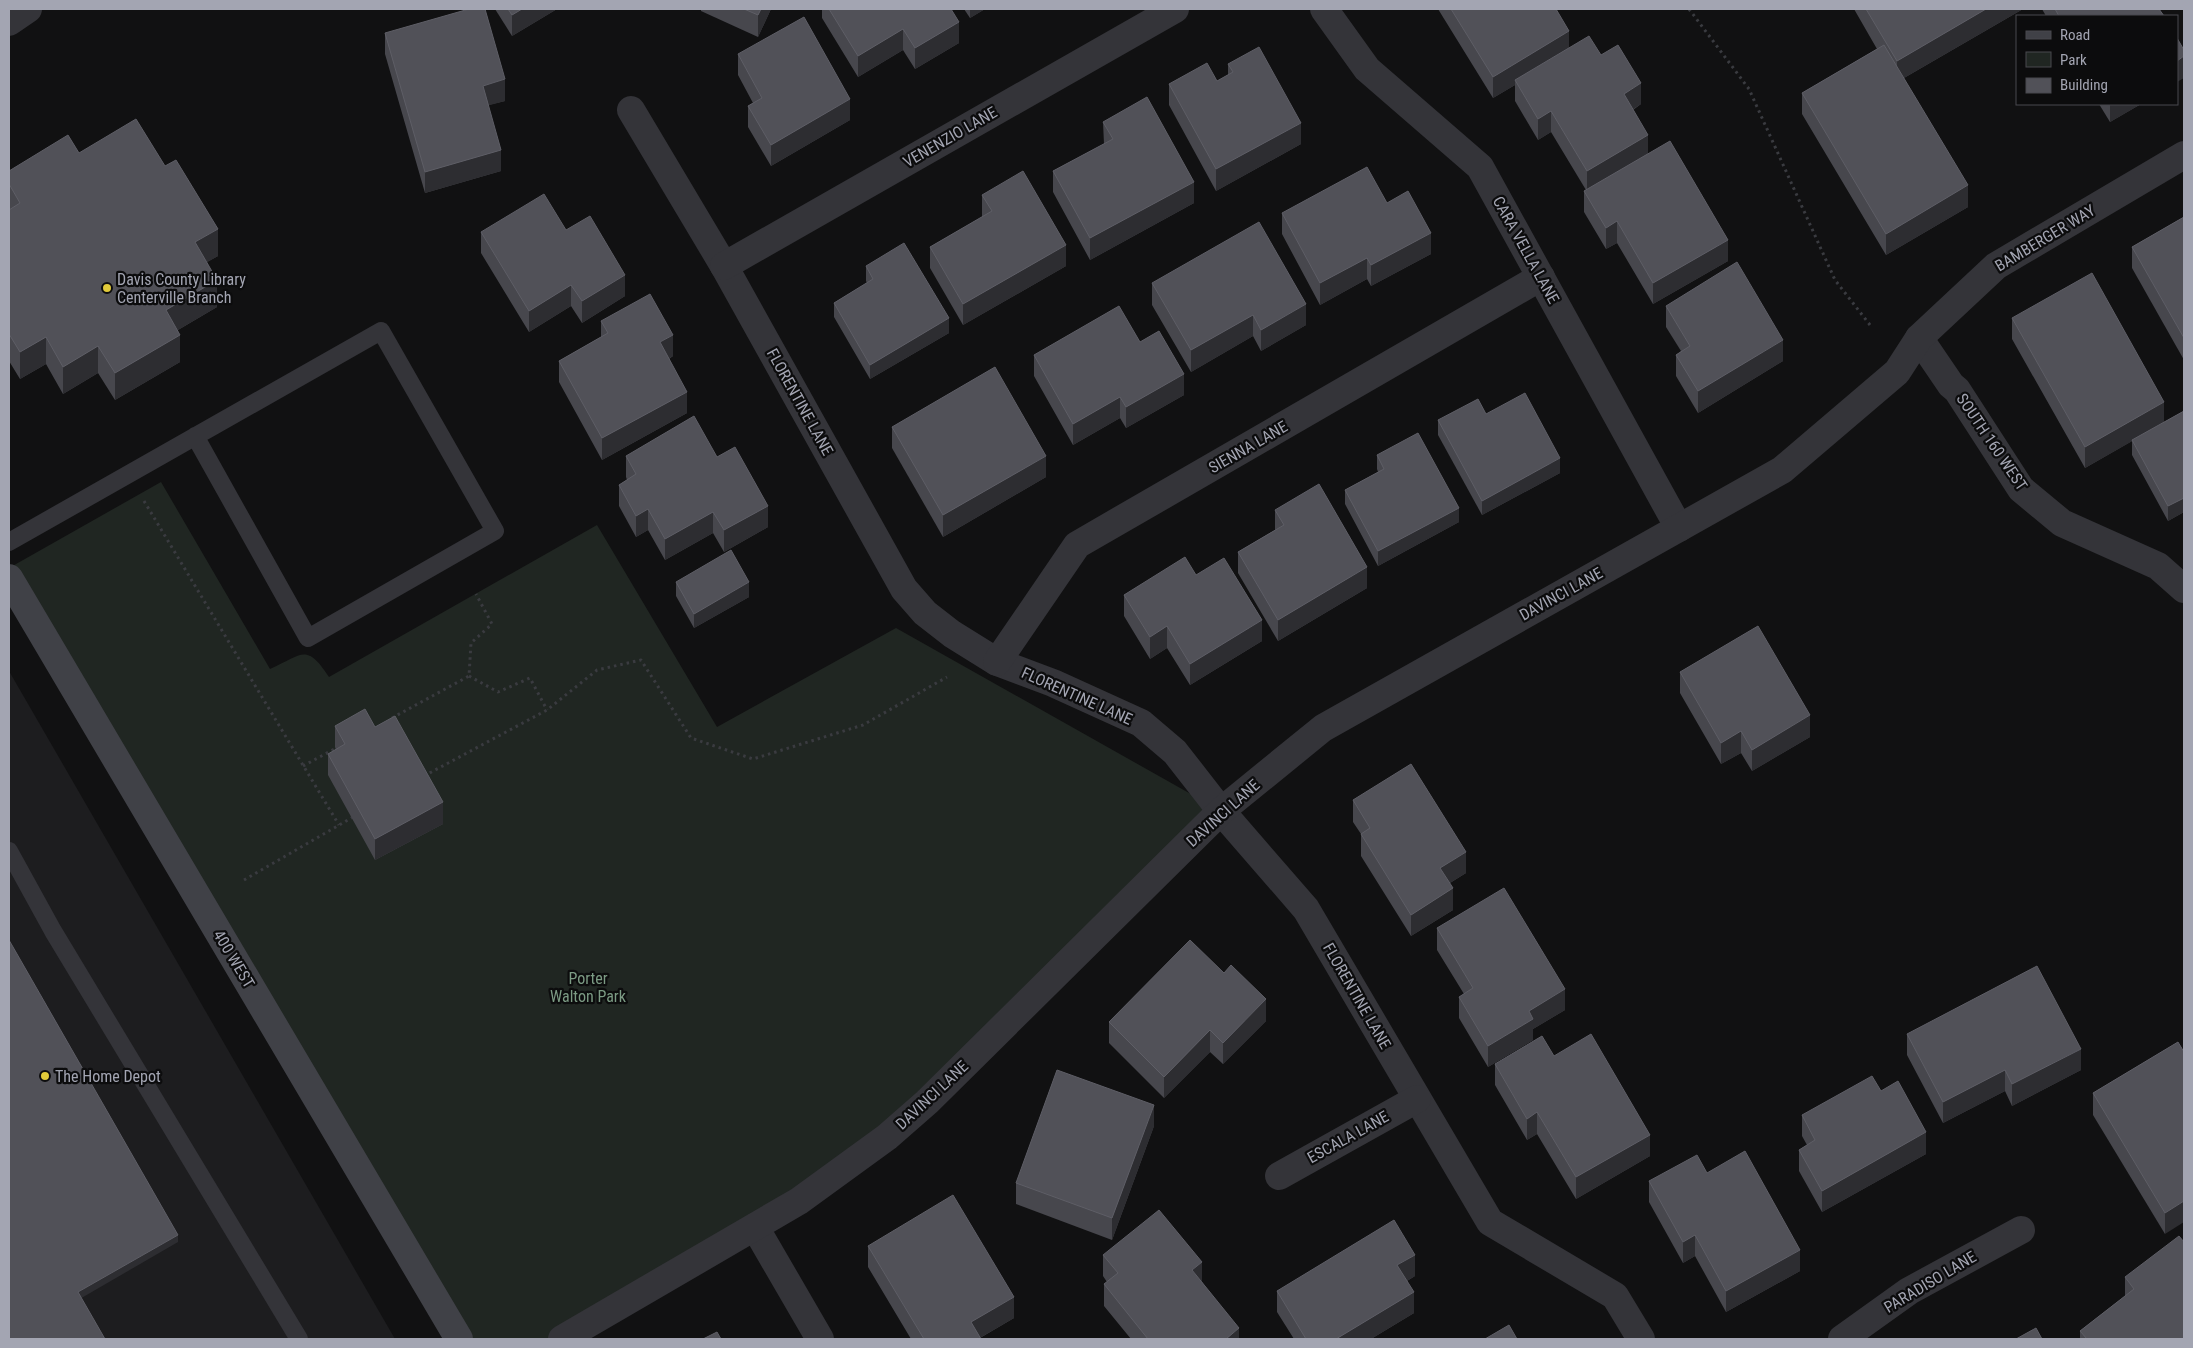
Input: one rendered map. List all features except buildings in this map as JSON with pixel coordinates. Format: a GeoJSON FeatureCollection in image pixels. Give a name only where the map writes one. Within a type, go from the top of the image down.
{"type":"FeatureCollection","features":[{"type":"Feature","properties":{"kind":"main road","name":"400 WEST"},"geometry":{"type":"LineString","coordinates":[[9,578],[459,1339]]}},
{"type":"Feature","properties":{"kind":"street","name":"VENENZIO LANE"},"geometry":{"type":"LineString","coordinates":[[724,266],[1175,9]]}},
{"type":"Feature","properties":{"kind":"street","name":"CARA VELLA LANE"},"geometry":{"type":"LineString","coordinates":[[1324,9],[1367,69],[1480,167],[1679,528]]}},
{"type":"Feature","properties":{"kind":"street","name":"FLORENTINE LANE"},"geometry":{"type":"LineString","coordinates":[[631,110],[724,266],[904,589],[925,613],[952,634],[997,662],[1062,686],[1140,723],[1174,752],[1221,811],[1306,908],[1490,1222],[1615,1296],[1641,1339]]}},
{"type":"Feature","properties":{"kind":"street","name":"BAMBERGER WAY"},"geometry":{"type":"LineString","coordinates":[[1919,338],[1996,266],[2184,155]]}},
{"type":"Feature","properties":{"kind":"street","name":"SIENNA LANE"},"geometry":{"type":"LineString","coordinates":[[997,662],[1077,545],[1541,277]]}},
{"type":"Feature","properties":{"kind":"street","name":"DAVINCI LANE"},"geometry":{"type":"LineString","coordinates":[[562,1339],[799,1201],[894,1131],[927,1102],[1221,811],[1323,728],[1782,470],[1897,372],[1919,338]]}},
{"type":"Feature","properties":{"kind":"street","name":"SOUTH 160 WEST"},"geometry":{"type":"LineString","coordinates":[[1919,338],[1951,385],[1957,390],[2021,489],[2062,523],[2158,566],[2184,589]]}},
{"type":"Feature","properties":{"kind":"street","name":"ESCALA LANE"},"geometry":{"type":"LineString","coordinates":[[1279,1176],[1417,1099]]}},
{"type":"Feature","properties":{"kind":"street"},"geometry":{"type":"LineString","coordinates":[[755,1227],[820,1339]]}},
{"type":"Feature","properties":{"kind":"street","name":"PARADISO LANE"},"geometry":{"type":"LineString","coordinates":[[1842,1339],[1910,1291],[2021,1230]]}},
{"type":"Feature","properties":{"kind":"lane"},"geometry":{"type":"LineString","coordinates":[[9,542],[195,436],[381,331],[495,531],[308,638],[195,436]]}},
{"type":"Feature","properties":{"kind":"lane"},"geometry":{"type":"LineString","coordinates":[[9,851],[53,930],[298,1339]]}},
{"type":"Feature","properties":{"kind":"path"},"geometry":{"type":"LineString","coordinates":[[1689,9],[1749,89],[1835,280],[1870,325]]}},
{"type":"Feature","properties":{"kind":"path"},"geometry":{"type":"LineString","coordinates":[[140,494],[338,825]]}},
{"type":"Feature","properties":{"kind":"path"},"geometry":{"type":"LineString","coordinates":[[469,676],[472,642],[492,624],[476,594]]}},
{"type":"Feature","properties":{"kind":"path"},"geometry":{"type":"LineString","coordinates":[[420,778],[547,710],[597,670],[641,660],[691,738],[753,759],[863,725],[947,677]]}},
{"type":"Feature","properties":{"kind":"path"},"geometry":{"type":"LineString","coordinates":[[469,676],[498,692],[530,678],[547,710]]}},
{"type":"Feature","properties":{"kind":"path"},"geometry":{"type":"LineString","coordinates":[[390,719],[469,676]]}},
{"type":"Feature","properties":{"kind":"path"},"geometry":{"type":"LineString","coordinates":[[303,766],[347,742]]}},
{"type":"Feature","properties":{"kind":"path"},"geometry":{"type":"LineString","coordinates":[[244,880],[355,816]]}},
{"type":"Feature","properties":{"kind":"shaded area"},"geometry":{"type":"Polygon","coordinates":[[[9,671],[395,1339],[9,1339],[9,671]]]}},
{"type":"Feature","properties":{"kind":"green space","name":"Porter Walton Park"},"geometry":{"type":"Polygon","coordinates":[[[161,482],[270,669],[297,656],[309,655],[315,659],[329,677],[597,525],[717,727],[896,628],[1221,811],[927,1102],[562,1339],[459,1339],[9,568],[161,482]]]}},
{"type":"Feature","properties":{"kind":"place","name":"Davis County Library Centerville Branch"},"geometry":{"type":"Point","coordinates":[107,288]}},
{"type":"Feature","properties":{"kind":"place","name":"The Home Depot"},"geometry":{"type":"Point","coordinates":[45,1076]}}]}
